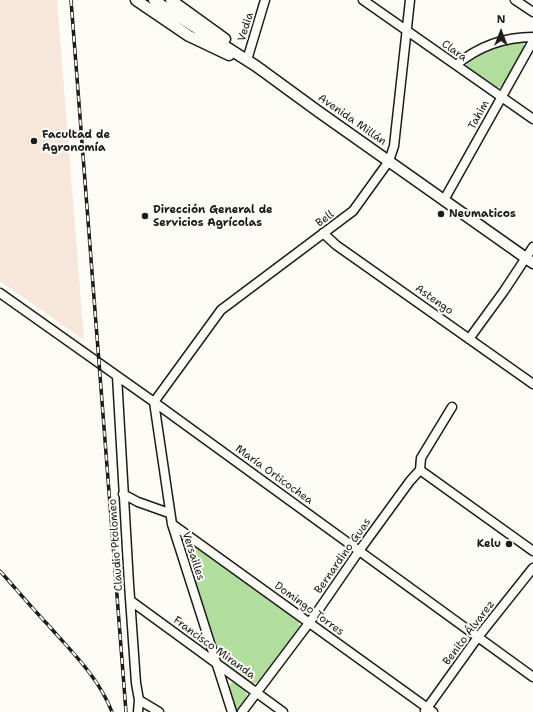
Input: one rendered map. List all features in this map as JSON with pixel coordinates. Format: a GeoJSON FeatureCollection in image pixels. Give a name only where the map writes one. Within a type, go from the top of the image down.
{"type":"FeatureCollection","features":[{"type":"Feature","properties":{"kind":"main road"},"geometry":{"type":"LineString","coordinates":[[136,0],[189,36],[256,66]]}},
{"type":"Feature","properties":{"kind":"main road","name":"Avenida Millán"},"geometry":{"type":"LineString","coordinates":[[154,0],[245,58],[529,260]]}},
{"type":"Feature","properties":{"kind":"main road"},"geometry":{"type":"LineString","coordinates":[[171,0],[232,44],[245,58]]}},
{"type":"Feature","properties":{"kind":"street","name":"Vedia"},"geometry":{"type":"LineString","coordinates":[[245,58],[265,0]]}},
{"type":"Feature","properties":{"kind":"street","name":"Clara"},"geometry":{"type":"LineString","coordinates":[[363,0],[533,119]]}},
{"type":"Feature","properties":{"kind":"street","name":"Bell"},"geometry":{"type":"LineString","coordinates":[[154,402],[221,310],[323,234],[357,206],[389,161],[394,146],[410,0]]}},
{"type":"Feature","properties":{"kind":"street"},"geometry":{"type":"LineString","coordinates":[[515,0],[533,12]]}},
{"type":"Feature","properties":{"kind":"street"},"geometry":{"type":"LineString","coordinates":[[456,65],[478,49],[490,44],[508,39],[533,36]]}},
{"type":"Feature","properties":{"kind":"street","name":"Tahim"},"geometry":{"type":"LineString","coordinates":[[444,200],[533,41]]}},
{"type":"Feature","properties":{"kind":"street","name":"Astengo"},"geometry":{"type":"LineString","coordinates":[[323,234],[336,245],[533,384]]}},
{"type":"Feature","properties":{"kind":"street"},"geometry":{"type":"LineString","coordinates":[[470,339],[504,291],[529,260],[533,247]]}},
{"type":"Feature","properties":{"kind":"street","name":"María Orticochea"},"geometry":{"type":"LineString","coordinates":[[0,293],[154,402],[533,677]]}},
{"type":"Feature","properties":{"kind":"street","name":"Claudio Ptolomeo"},"geometry":{"type":"LineString","coordinates":[[117,376],[124,511],[136,682],[139,700],[138,712]]}},
{"type":"Feature","properties":{"kind":"street","name":"Versailles"},"geometry":{"type":"LineString","coordinates":[[154,402],[169,513],[232,712]]}},
{"type":"Feature","properties":{"kind":"street","name":"Bernardino Guas"},"geometry":{"type":"LineString","coordinates":[[242,712],[309,622],[410,481],[420,470],[421,458],[452,407]]}},
{"type":"Feature","properties":{"kind":"street"},"geometry":{"type":"LineString","coordinates":[[420,470],[533,552]]}},
{"type":"Feature","properties":{"kind":"street"},"geometry":{"type":"LineString","coordinates":[[123,494],[138,502],[169,513]]}},
{"type":"Feature","properties":{"kind":"street"},"geometry":{"type":"LineString","coordinates":[[124,511],[138,502]]}},
{"type":"Feature","properties":{"kind":"street","name":"Domingo Torres"},"geometry":{"type":"LineString","coordinates":[[172,524],[309,622],[428,711]]}},
{"type":"Feature","properties":{"kind":"street","name":"Benito Álvarez"},"geometry":{"type":"LineString","coordinates":[[428,711],[478,637],[533,568]]}},
{"type":"Feature","properties":{"kind":"street","name":"Francisco Miranda"},"geometry":{"type":"LineString","coordinates":[[131,601],[283,712]]}},
{"type":"Feature","properties":{"kind":"street"},"geometry":{"type":"LineString","coordinates":[[139,700],[159,712]]}},
{"type":"Feature","properties":{"kind":"shaded area","name":"Facultad de Agronomía"},"geometry":{"type":"Polygon","coordinates":[[[0,0],[57,0],[84,340],[0,281],[0,0]]]}},
{"type":"Feature","properties":{"kind":"green space"},"geometry":{"type":"Polygon","coordinates":[[[518,40],[523,41],[524,47],[501,87],[496,88],[467,68],[467,61],[486,49],[518,40]]]}},
{"type":"Feature","properties":{"kind":"green space"},"geometry":{"type":"Polygon","coordinates":[[[182,535],[298,619],[300,626],[299,630],[259,682],[252,684],[248,682],[226,667],[219,657],[180,538],[182,535]]]}},
{"type":"Feature","properties":{"kind":"green space"},"geometry":{"type":"Polygon","coordinates":[[[235,682],[246,691],[247,694],[244,704],[238,709],[233,702],[229,687],[231,683],[235,682]]]}},
{"type":"Feature","properties":{"kind":"railway"},"geometry":{"type":"LineString","coordinates":[[71,0],[126,712]]}},
{"type":"Feature","properties":{"kind":"railway"},"geometry":{"type":"LineString","coordinates":[[0,571],[84,666],[100,688],[112,712]]}},
{"type":"Feature","properties":{"kind":"place","name":"Facultad de Agronomía"},"geometry":{"type":"Point","coordinates":[34,141]}},
{"type":"Feature","properties":{"kind":"place","name":"Neumaticos"},"geometry":{"type":"Point","coordinates":[441,214]}},
{"type":"Feature","properties":{"kind":"place","name":"Dirección General de Servicios Agrícolas"},"geometry":{"type":"Point","coordinates":[145,216]}},
{"type":"Feature","properties":{"kind":"place","name":"Kelu"},"geometry":{"type":"Point","coordinates":[509,544]}}]}
